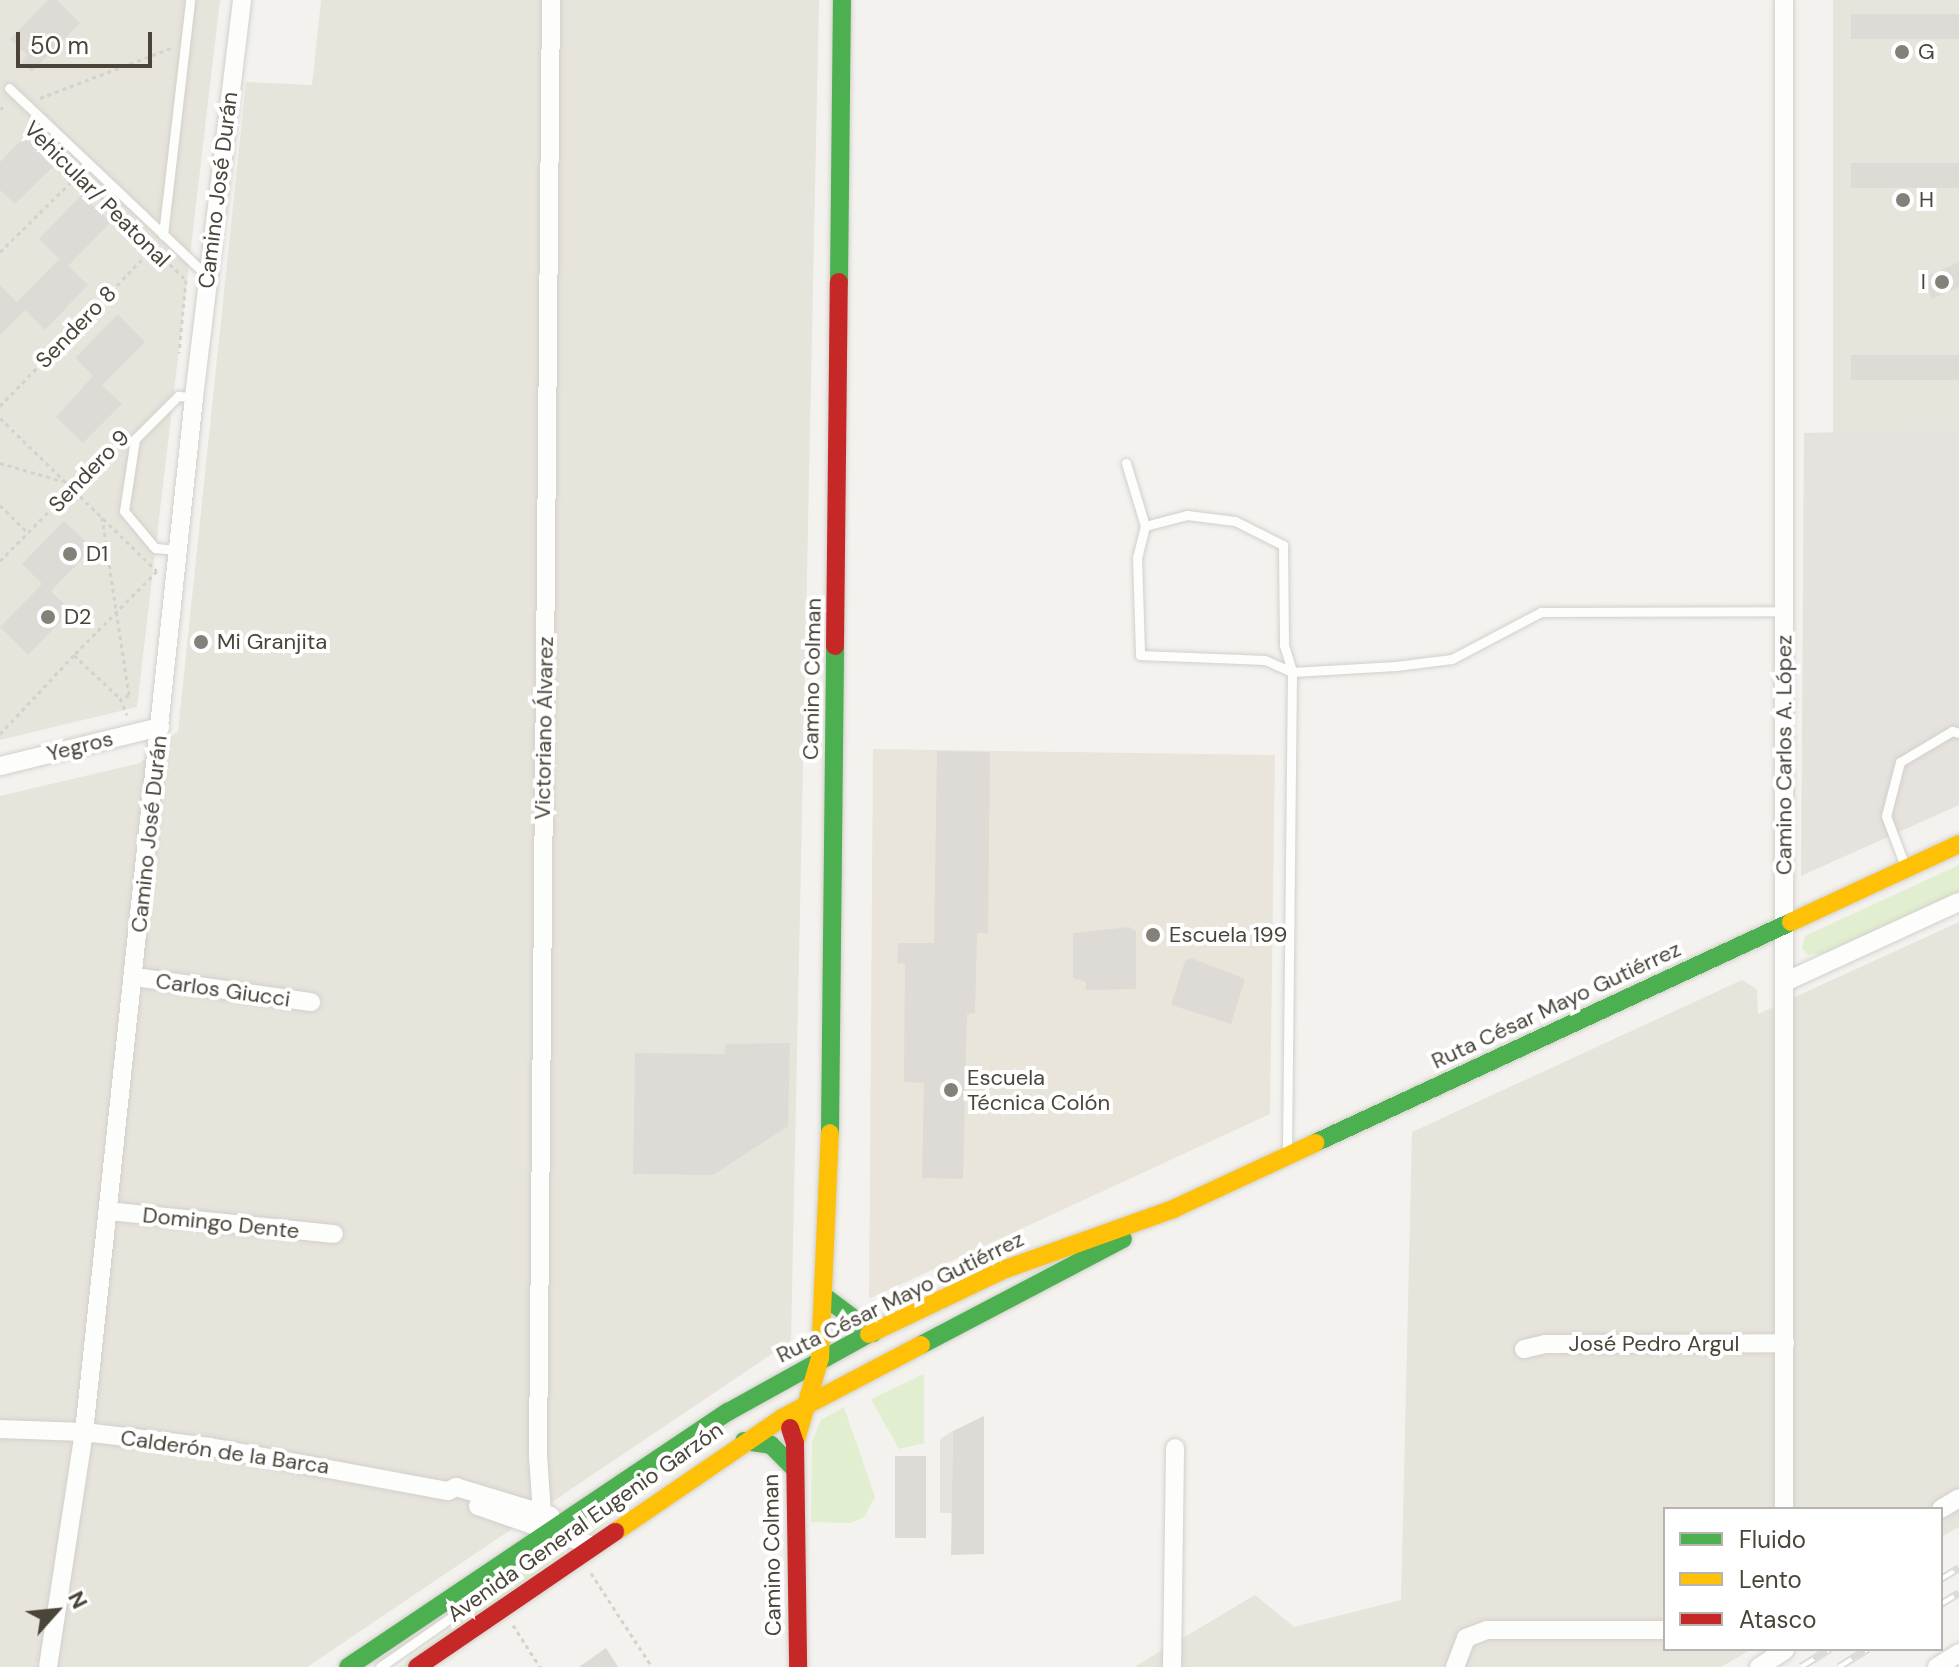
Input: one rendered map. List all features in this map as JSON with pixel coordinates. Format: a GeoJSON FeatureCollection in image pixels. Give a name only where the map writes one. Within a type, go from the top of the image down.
{"type":"FeatureCollection","features":[{"type":"Feature","properties":{"kind":"main road","name":"Camino Colman"},"geometry":{"type":"LineString","coordinates":[[798,1667],[795,1443],[806,1403],[829,1372],[825,1297],[834,997],[842,0]]}},
{"type":"Feature","properties":{"kind":"main road","name":"Ruta César Mayo Gutiérrez"},"geometry":{"type":"LineString","coordinates":[[776,1412],[806,1403],[829,1372],[873,1333],[962,1289],[1003,1270],[1173,1209],[1959,844]]}},
{"type":"Feature","properties":{"kind":"main road","name":"Ruta César Mayo Gutiérrez"},"geometry":{"type":"LineString","coordinates":[[742,1403],[829,1372],[1092,1257],[1173,1209]]}},
{"type":"Feature","properties":{"kind":"main road"},"geometry":{"type":"LineString","coordinates":[[637,1515],[674,1470],[776,1412],[801,1383],[938,1318],[962,1289]]}},
{"type":"Feature","properties":{"kind":"main road"},"geometry":{"type":"LineString","coordinates":[[825,1297],[873,1333]]}},
{"type":"Feature","properties":{"kind":"main road"},"geometry":{"type":"LineString","coordinates":[[742,1403],[776,1412]]}},
{"type":"Feature","properties":{"kind":"main road","name":"Avenida General Eugenio Garzón"},"geometry":{"type":"LineString","coordinates":[[348,1667],[742,1403]]}},
{"type":"Feature","properties":{"kind":"main road","name":"Camino Colman"},"geometry":{"type":"LineString","coordinates":[[776,1412],[795,1443]]}},
{"type":"Feature","properties":{"kind":"main road","name":"Avenida General Eugenio Garzón"},"geometry":{"type":"LineString","coordinates":[[417,1667],[744,1441],[776,1412]]}},
{"type":"Feature","properties":{"kind":"main road"},"geometry":{"type":"LineString","coordinates":[[744,1441],[771,1445],[795,1469]]}},
{"type":"Feature","properties":{"kind":"street","name":"Camino José Durán"},"geometry":{"type":"LineString","coordinates":[[48,1667],[84,1432],[135,977],[194,397],[242,0]]}},
{"type":"Feature","properties":{"kind":"street","name":"Victoriano Álvarez"},"geometry":{"type":"LineString","coordinates":[[542,1513],[538,1456],[551,0]]}},
{"type":"Feature","properties":{"kind":"street","name":"Camino Carlos A. López"},"geometry":{"type":"LineString","coordinates":[[1784,0],[1783,611],[1787,981],[1784,1507]]}},
{"type":"Feature","properties":{"kind":"street","name":"Yegros"},"geometry":{"type":"LineString","coordinates":[[0,766],[160,727]]}},
{"type":"Feature","properties":{"kind":"street"},"geometry":{"type":"LineString","coordinates":[[1787,981],[1959,902]]}},
{"type":"Feature","properties":{"kind":"street","name":"Carlos Giucci"},"geometry":{"type":"LineString","coordinates":[[135,977],[311,1002]]}},
{"type":"Feature","properties":{"kind":"street","name":"Domingo Dente"},"geometry":{"type":"LineString","coordinates":[[108,1211],[334,1234]]}},
{"type":"Feature","properties":{"kind":"street","name":"José Pedro Argul"},"geometry":{"type":"LineString","coordinates":[[1524,1349],[1545,1344],[1785,1343]]}},
{"type":"Feature","properties":{"kind":"street","name":"Calderón de la Barca"},"geometry":{"type":"LineString","coordinates":[[0,1429],[84,1432],[240,1452],[448,1491],[456,1487],[542,1513],[586,1551]]}},
{"type":"Feature","properties":{"kind":"street"},"geometry":{"type":"LineString","coordinates":[[1172,1667],[1175,1448]]}},
{"type":"Feature","properties":{"kind":"street","name":"Victoriano Álvarez"},"geometry":{"type":"LineString","coordinates":[[514,1504],[528,1492],[538,1456]]}},
{"type":"Feature","properties":{"kind":"street","name":"Calderón de la Barca"},"geometry":{"type":"LineString","coordinates":[[448,1491],[452,1497],[558,1526]]}},
{"type":"Feature","properties":{"kind":"street"},"geometry":{"type":"LineString","coordinates":[[1455,1667],[1464,1642],[1487,1630],[1663,1630]]}},
{"type":"Feature","properties":{"kind":"street"},"geometry":{"type":"LineString","coordinates":[[1937,1667],[1959,1653]]}},
{"type":"Feature","properties":{"kind":"street"},"geometry":{"type":"LineString","coordinates":[[1759,1667],[1784,1655]]}},
{"type":"Feature","properties":{"kind":"lane"},"geometry":{"type":"LineString","coordinates":[[163,235],[190,0]]}},
{"type":"Feature","properties":{"kind":"lane"},"geometry":{"type":"LineString","coordinates":[[9,88],[208,277]]}},
{"type":"Feature","properties":{"kind":"lane"},"geometry":{"type":"LineString","coordinates":[[178,550],[155,548],[124,511],[135,439],[178,396],[194,397]]}},
{"type":"Feature","properties":{"kind":"lane"},"geometry":{"type":"LineString","coordinates":[[1126,463],[1145,526],[1137,557],[1140,655],[1265,660],[1292,672],[1452,659],[1541,612],[1783,611]]}},
{"type":"Feature","properties":{"kind":"lane"},"geometry":{"type":"LineString","coordinates":[[1145,526],[1187,515],[1235,521],[1283,545],[1284,645],[1292,672],[1287,1157]]}},
{"type":"Feature","properties":{"kind":"lane"},"geometry":{"type":"LineString","coordinates":[[1906,869],[1886,816],[1900,762],[1952,731],[1959,733]]}},
{"type":"Feature","properties":{"kind":"lane","name":"Avenida General Eugenio Garzón"},"geometry":{"type":"LineString","coordinates":[[380,1667],[453,1616],[469,1587]]}},
{"type":"Feature","properties":{"kind":"path"},"geometry":{"type":"LineString","coordinates":[[26,104],[185,43]]}},
{"type":"Feature","properties":{"kind":"path","name":"Vehicular/ Peatonal"},"geometry":{"type":"LineString","coordinates":[[0,109],[5,104],[16,114]]}},
{"type":"Feature","properties":{"kind":"path","name":"Vehicular/ Peatonal"},"geometry":{"type":"LineString","coordinates":[[57,155],[186,280],[178,367]]}},
{"type":"Feature","properties":{"kind":"path"},"geometry":{"type":"LineString","coordinates":[[1,249],[78,175]]}},
{"type":"Feature","properties":{"kind":"path","name":"Sendero 8"},"geometry":{"type":"LineString","coordinates":[[0,406],[152,249]]}},
{"type":"Feature","properties":{"kind":"path"},"geometry":{"type":"LineString","coordinates":[[0,418],[157,571],[0,735]]}},
{"type":"Feature","properties":{"kind":"path","name":"Sendero 9"},"geometry":{"type":"LineString","coordinates":[[0,561],[124,435]]}},
{"type":"Feature","properties":{"kind":"path"},"geometry":{"type":"LineString","coordinates":[[0,463],[65,482]]}},
{"type":"Feature","properties":{"kind":"path"},"geometry":{"type":"LineString","coordinates":[[0,505],[28,533]]}},
{"type":"Feature","properties":{"kind":"path"},"geometry":{"type":"LineString","coordinates":[[102,517],[129,695],[120,698]]}},
{"type":"Feature","properties":{"kind":"path"},"geometry":{"type":"LineString","coordinates":[[74,655],[120,698],[127,716],[160,727]]}},
{"type":"Feature","properties":{"kind":"path"},"geometry":{"type":"LineString","coordinates":[[586,1551],[652,1667]]}},
{"type":"Feature","properties":{"kind":"path"},"geometry":{"type":"LineString","coordinates":[[502,1609],[540,1667]]}},
{"type":"Feature","properties":{"kind":"shaded area"},"geometry":{"type":"Polygon","coordinates":[[[0,0],[220,0],[137,707],[0,740],[0,0]]]}},
{"type":"Feature","properties":{"kind":"shaded area"},"geometry":{"type":"Polygon","coordinates":[[[321,0],[819,0],[791,1341],[307,1667],[0,1667],[0,796],[140,763],[178,731],[246,82],[312,85],[321,0]]]}},
{"type":"Feature","properties":{"kind":"shaded area"},"geometry":{"type":"Polygon","coordinates":[[[1833,0],[1959,0],[1959,433],[1833,433],[1833,0]]]}},
{"type":"Feature","properties":{"kind":"shaded area"},"geometry":{"type":"Polygon","coordinates":[[[1959,429],[1959,805],[1801,876],[1804,433],[1959,429]]]}},
{"type":"Feature","properties":{"kind":"shaded area"},"geometry":{"type":"Polygon","coordinates":[[[873,749],[1275,755],[1270,1114],[869,1299],[873,749]]]}},
{"type":"Feature","properties":{"kind":"shaded area"},"geometry":{"type":"Polygon","coordinates":[[[1959,922],[1959,1527],[1943,1536],[1943,1507],[1663,1507],[1663,1651],[1749,1651],[1721,1667],[1134,1667],[1255,1595],[1294,1627],[1401,1600],[1412,1132],[1742,980],[1757,989],[1758,1014],[1959,922]]]}},
{"type":"Feature","properties":{"kind":"shaded area"},"geometry":{"type":"Polygon","coordinates":[[[953,1431],[952,1513],[940,1513],[940,1439],[953,1431]]]}},
{"type":"Feature","properties":{"kind":"green space"},"geometry":{"type":"Polygon","coordinates":[[[1959,865],[1959,893],[1824,953],[1808,955],[1802,949],[1805,936],[1959,865]]]}},
{"type":"Feature","properties":{"kind":"green space"},"geometry":{"type":"Polygon","coordinates":[[[924,1374],[924,1443],[899,1449],[871,1399],[924,1374]]]}},
{"type":"Feature","properties":{"kind":"green space"},"geometry":{"type":"Polygon","coordinates":[[[844,1407],[875,1497],[864,1517],[851,1523],[811,1522],[812,1441],[821,1420],[844,1407]]]}},
{"type":"Feature","properties":{"kind":"green space"},"geometry":{"type":"Polygon","coordinates":[[[735,1421],[661,1473],[594,1533],[574,1530],[735,1421]]]}},
{"type":"Feature","properties":{"kind":"green space"},"geometry":{"type":"Polygon","coordinates":[[[551,1545],[564,1553],[406,1667],[399,1667],[454,1627],[498,1580],[551,1545]]]}},
{"type":"Feature","properties":{"kind":"building"},"geometry":{"type":"Polygon","coordinates":[[[48,0],[57,0],[80,23],[32,72],[21,62],[27,55],[10,39],[48,0]]]}},
{"type":"Feature","properties":{"kind":"building"},"geometry":{"type":"Polygon","coordinates":[[[1851,14],[1959,14],[1959,39],[1851,39],[1851,14]]]}},
{"type":"Feature","properties":{"kind":"building"},"geometry":{"type":"Polygon","coordinates":[[[26,135],[56,164],[15,204],[0,190],[0,162],[26,135]]]}},
{"type":"Feature","properties":{"kind":"building"},"geometry":{"type":"Polygon","coordinates":[[[1851,163],[1959,163],[1959,188],[1851,188],[1851,163]]]}},
{"type":"Feature","properties":{"kind":"building"},"geometry":{"type":"Polygon","coordinates":[[[81,195],[111,222],[68,266],[88,285],[45,330],[25,310],[0,335],[0,285],[17,302],[59,259],[39,239],[81,195]]]}},
{"type":"Feature","properties":{"kind":"building","name":"I"},"geometry":{"type":"Polygon","coordinates":[[[1959,262],[1959,287],[1932,299],[1923,278],[1959,262]]]}},
{"type":"Feature","properties":{"kind":"building"},"geometry":{"type":"Polygon","coordinates":[[[118,314],[145,342],[102,385],[122,404],[83,443],[56,417],[93,376],[75,358],[118,314]]]}},
{"type":"Feature","properties":{"kind":"building"},"geometry":{"type":"Polygon","coordinates":[[[1851,355],[1959,355],[1959,380],[1851,380],[1851,355]]]}},
{"type":"Feature","properties":{"kind":"building"},"geometry":{"type":"Polygon","coordinates":[[[64,521],[93,548],[51,591],[71,611],[28,655],[0,627],[42,584],[22,564],[64,521]]]}},
{"type":"Feature","properties":{"kind":"building"},"geometry":{"type":"Polygon","coordinates":[[[937,751],[990,752],[988,933],[977,933],[975,1013],[967,1014],[963,1179],[922,1178],[924,1083],[904,1082],[905,963],[897,964],[898,943],[934,943],[937,751]]]}},
{"type":"Feature","properties":{"kind":"building"},"geometry":{"type":"Polygon","coordinates":[[[1129,927],[1136,931],[1136,989],[1086,990],[1086,982],[1073,978],[1073,933],[1129,927]]]}},
{"type":"Feature","properties":{"kind":"building"},"geometry":{"type":"Polygon","coordinates":[[[1191,958],[1245,979],[1231,1024],[1171,1005],[1185,961],[1191,958]]]}},
{"type":"Feature","properties":{"kind":"building"},"geometry":{"type":"Polygon","coordinates":[[[790,1043],[788,1126],[713,1175],[633,1174],[635,1053],[725,1054],[725,1044],[790,1043]]]}},
{"type":"Feature","properties":{"kind":"building"},"geometry":{"type":"Polygon","coordinates":[[[984,1416],[984,1554],[951,1555],[953,1431],[984,1416]]]}},
{"type":"Feature","properties":{"kind":"building"},"geometry":{"type":"Polygon","coordinates":[[[895,1456],[926,1456],[926,1538],[895,1538],[895,1456]]]}},
{"type":"Feature","properties":{"kind":"building"},"geometry":{"type":"Polygon","coordinates":[[[606,1648],[618,1667],[579,1667],[606,1648]]]}},
{"type":"Feature","properties":{"kind":"railway"},"geometry":{"type":"LineString","coordinates":[[1943,1578],[1959,1568]]}},
{"type":"Feature","properties":{"kind":"railway"},"geometry":{"type":"LineString","coordinates":[[1943,1603],[1959,1593]]}},
{"type":"Feature","properties":{"kind":"railway"},"geometry":{"type":"LineString","coordinates":[[1801,1667],[1827,1651]]}},
{"type":"Feature","properties":{"kind":"railway"},"geometry":{"type":"LineString","coordinates":[[1839,1667],[1865,1651]]}},
{"type":"Feature","properties":{"kind":"traffic: fast"},"geometry":{"type":"LineString","coordinates":[[839,282],[842,0]]}},
{"type":"Feature","properties":{"kind":"traffic: fast"},"geometry":{"type":"LineString","coordinates":[[830,1133],[835,646]]}},
{"type":"Feature","properties":{"kind":"traffic: fast"},"geometry":{"type":"LineString","coordinates":[[1315,1143],[1791,922]]}},
{"type":"Feature","properties":{"kind":"traffic: fast"},"geometry":{"type":"LineString","coordinates":[[921,1345],[1123,1239]]}},
{"type":"Feature","properties":{"kind":"traffic: fast"},"geometry":{"type":"LineString","coordinates":[[825,1297],[873,1333]]}},
{"type":"Feature","properties":{"kind":"traffic: fast"},"geometry":{"type":"LineString","coordinates":[[348,1667],[728,1412],[869,1334]]}},
{"type":"Feature","properties":{"kind":"traffic: fast"},"geometry":{"type":"LineString","coordinates":[[744,1441],[771,1445],[795,1469]]}},
{"type":"Feature","properties":{"kind":"traffic: slow"},"geometry":{"type":"LineString","coordinates":[[1791,922],[1959,844]]}},
{"type":"Feature","properties":{"kind":"traffic: slow"},"geometry":{"type":"LineString","coordinates":[[795,1443],[820,1358],[830,1133]]}},
{"type":"Feature","properties":{"kind":"traffic: slow"},"geometry":{"type":"LineString","coordinates":[[869,1334],[1003,1270],[1173,1209],[1315,1143]]}},
{"type":"Feature","properties":{"kind":"traffic: slow"},"geometry":{"type":"LineString","coordinates":[[615,1532],[782,1418],[921,1345]]}},
{"type":"Feature","properties":{"kind":"traffic: jam"},"geometry":{"type":"LineString","coordinates":[[835,646],[839,282]]}},
{"type":"Feature","properties":{"kind":"traffic: jam"},"geometry":{"type":"LineString","coordinates":[[790,1428],[795,1443],[798,1667]]}},
{"type":"Feature","properties":{"kind":"traffic: jam"},"geometry":{"type":"LineString","coordinates":[[417,1667],[615,1532]]}},
{"type":"Feature","properties":{"kind":"place","name":"G"},"geometry":{"type":"Point","coordinates":[1902,52]}},
{"type":"Feature","properties":{"kind":"place","name":"H"},"geometry":{"type":"Point","coordinates":[1903,200]}},
{"type":"Feature","properties":{"kind":"place","name":"I"},"geometry":{"type":"Point","coordinates":[1942,282]}},
{"type":"Feature","properties":{"kind":"place","name":"D1"},"geometry":{"type":"Point","coordinates":[70,554]}},
{"type":"Feature","properties":{"kind":"place","name":"D2"},"geometry":{"type":"Point","coordinates":[48,617]}},
{"type":"Feature","properties":{"kind":"place","name":"Mi Granjita"},"geometry":{"type":"Point","coordinates":[201,642]}},
{"type":"Feature","properties":{"kind":"place","name":"Escuela 199"},"geometry":{"type":"Point","coordinates":[1153,935]}},
{"type":"Feature","properties":{"kind":"place","name":"Escuela Técnica Colón"},"geometry":{"type":"Point","coordinates":[951,1090]}}]}
